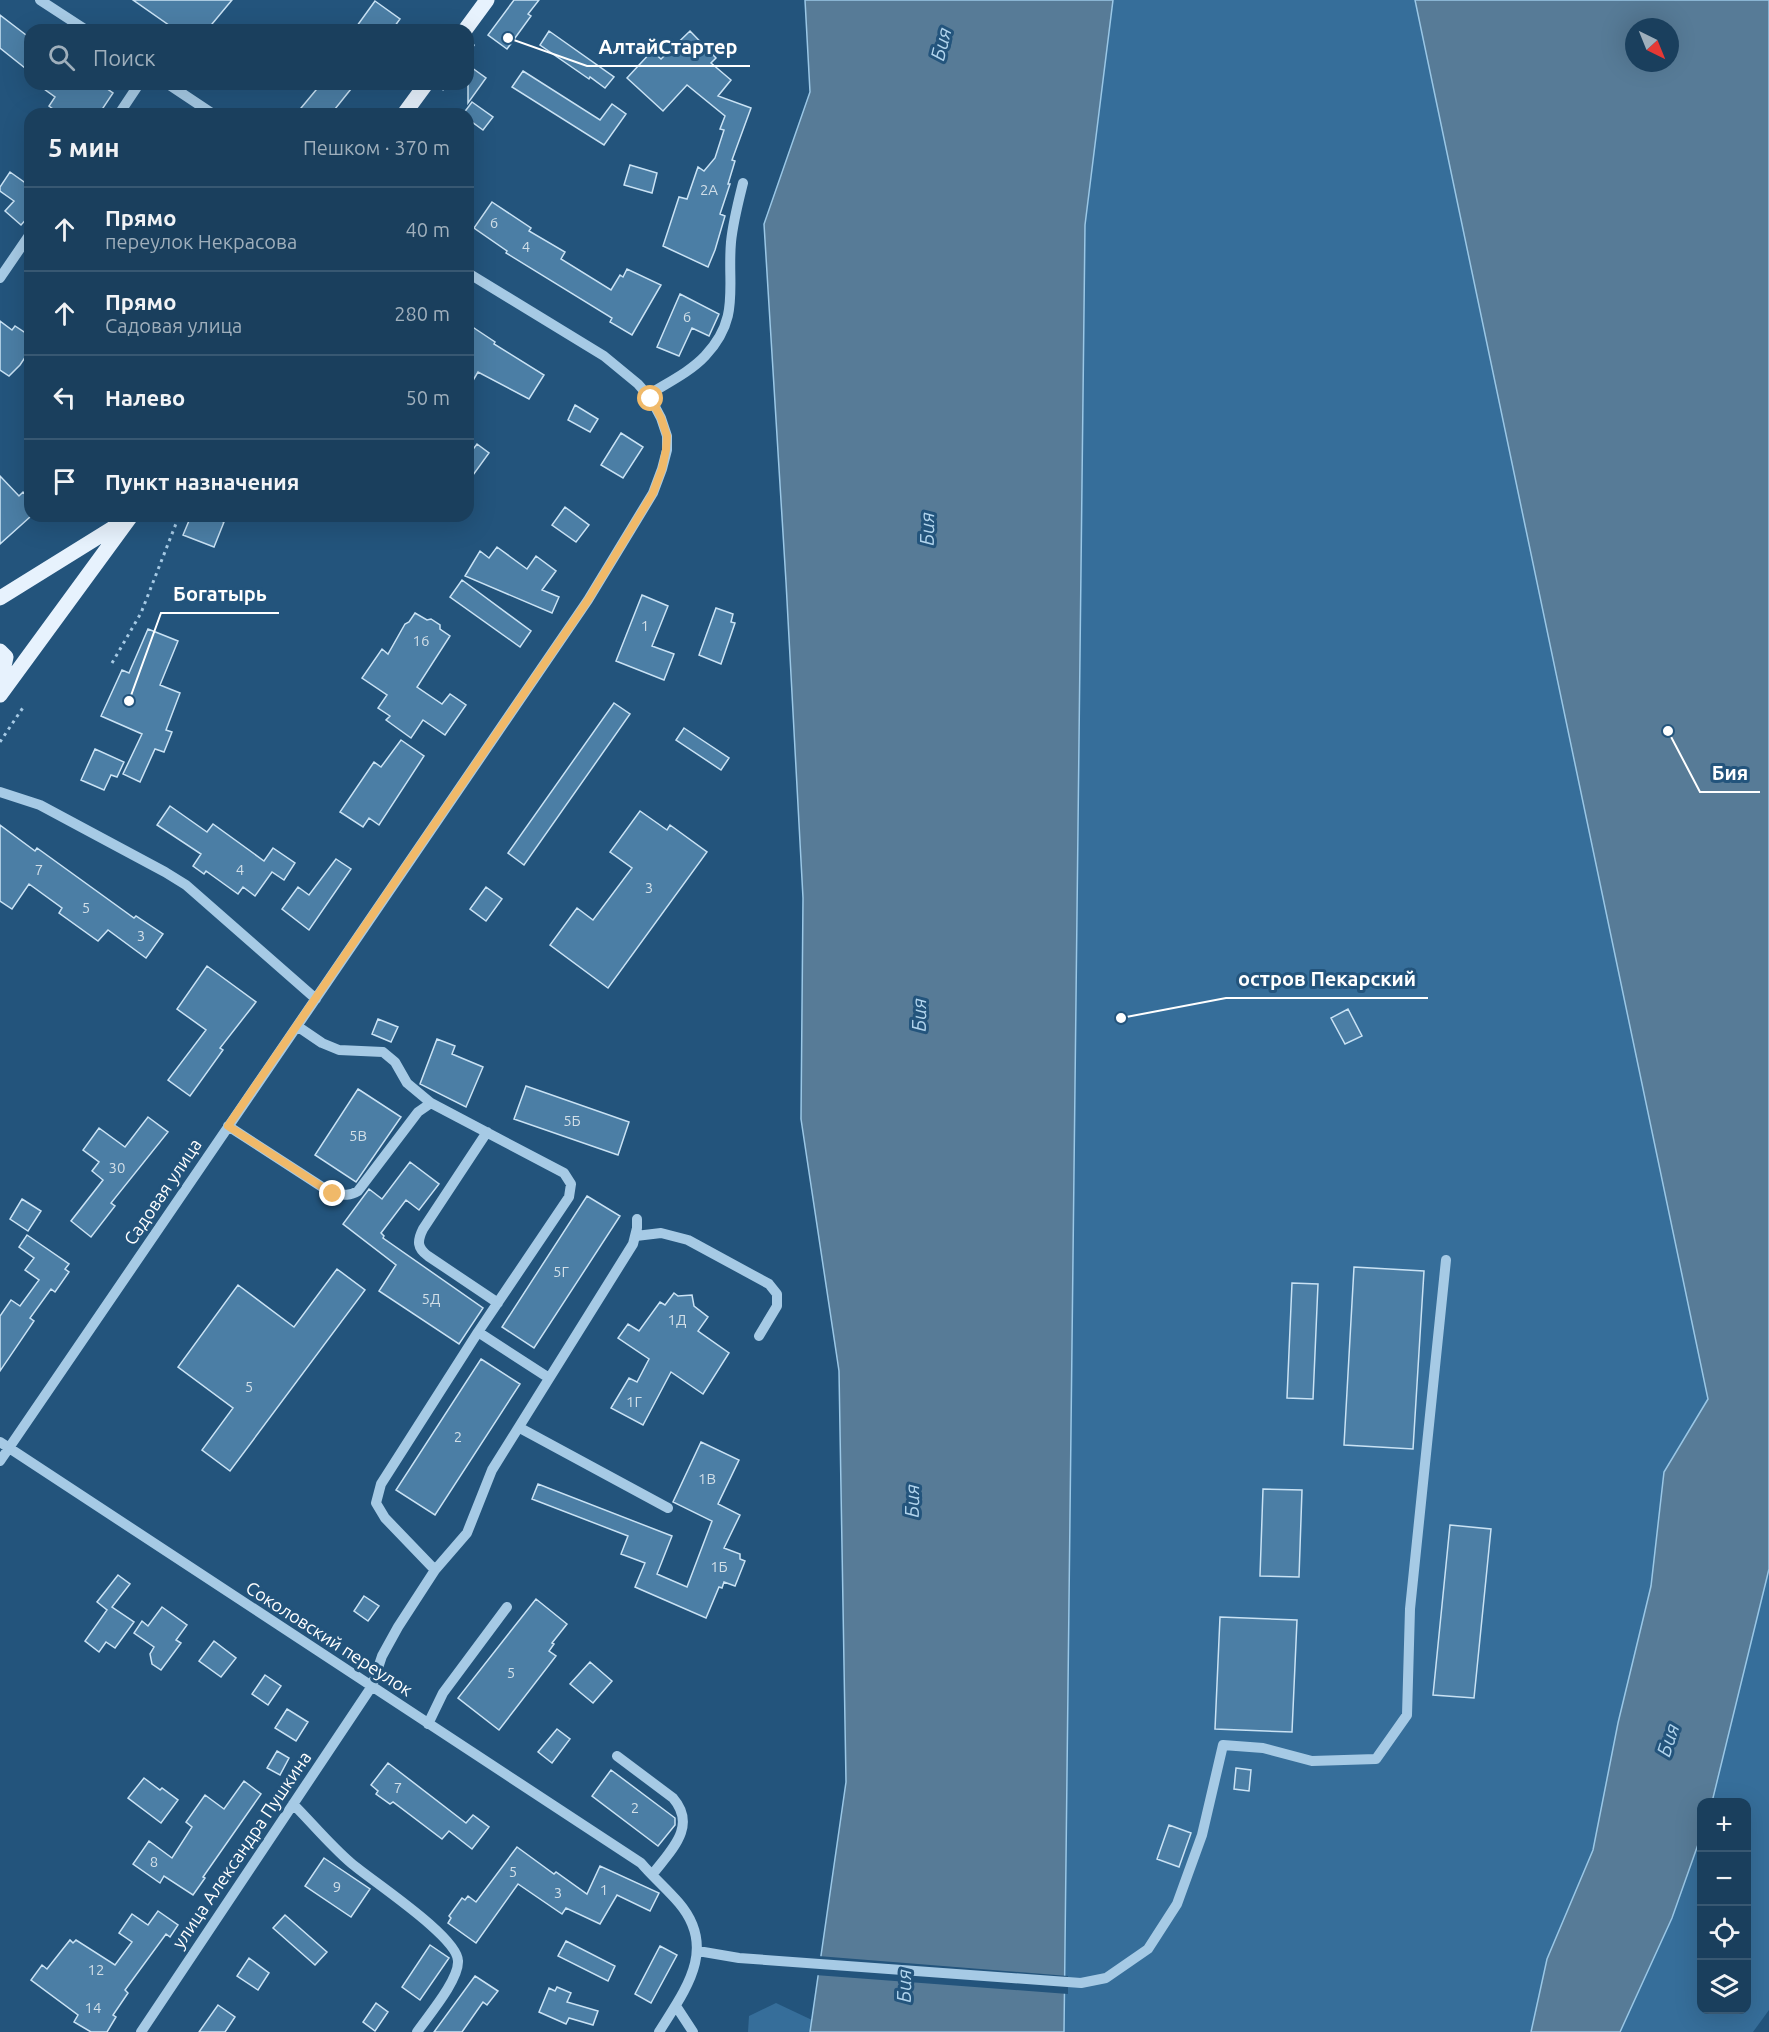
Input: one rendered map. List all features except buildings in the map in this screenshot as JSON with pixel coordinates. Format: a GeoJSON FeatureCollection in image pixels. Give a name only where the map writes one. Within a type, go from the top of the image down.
{"type":"FeatureCollection","features":[{"type":"Feature","properties":{"kind":"main road"},"geometry":{"type":"LineString","coordinates":[[469,24],[487,0]]}},
{"type":"Feature","properties":{"kind":"main road"},"geometry":{"type":"LineString","coordinates":[[408,108],[422,90]]}},
{"type":"Feature","properties":{"kind":"main road"},"geometry":{"type":"LineString","coordinates":[[0,598],[121,522]]}},
{"type":"Feature","properties":{"kind":"main road"},"geometry":{"type":"LineString","coordinates":[[0,695],[127,522]]}},
{"type":"Feature","properties":{"kind":"main road"},"geometry":{"type":"LineString","coordinates":[[0,651],[6,657],[0,685]]}},
{"type":"Feature","properties":{"kind":"street"},"geometry":{"type":"LineString","coordinates":[[40,0],[77,24]]}},
{"type":"Feature","properties":{"kind":"street"},"geometry":{"type":"LineString","coordinates":[[123,108],[135,90]]}},
{"type":"Feature","properties":{"kind":"street"},"geometry":{"type":"LineString","coordinates":[[177,90],[204,108]]}},
{"type":"Feature","properties":{"kind":"street"},"geometry":{"type":"LineString","coordinates":[[648,395],[705,357],[724,329],[732,297],[731,244],[734,220],[743,183]]}},
{"type":"Feature","properties":{"kind":"street"},"geometry":{"type":"LineString","coordinates":[[0,278],[24,243]]}},
{"type":"Feature","properties":{"kind":"street","name":"Садовая улица"},"geometry":{"type":"LineString","coordinates":[[0,1461],[4,1445],[316,999],[588,600],[653,493],[662,469],[667,436],[661,418],[648,395],[604,356],[474,277]]}},
{"type":"Feature","properties":{"kind":"street"},"geometry":{"type":"LineString","coordinates":[[0,792],[40,805],[186,885],[316,999]]}},
{"type":"Feature","properties":{"kind":"street"},"geometry":{"type":"LineString","coordinates":[[297,1026],[322,1043],[339,1050],[383,1052],[395,1062],[407,1083],[431,1103],[564,1173],[572,1184],[569,1197],[478,1332],[381,1484],[376,1503],[379,1511],[435,1570]]}},
{"type":"Feature","properties":{"kind":"street"},"geometry":{"type":"LineString","coordinates":[[228,1126],[333,1194],[348,1195],[358,1191],[418,1112],[431,1103]]}},
{"type":"Feature","properties":{"kind":"street"},"geometry":{"type":"LineString","coordinates":[[487,1132],[423,1229],[418,1244],[428,1256],[498,1303]]}},
{"type":"Feature","properties":{"kind":"street"},"geometry":{"type":"LineString","coordinates":[[637,1219],[636,1236],[661,1233],[688,1240],[769,1284],[777,1294],[777,1306],[759,1336]]}},
{"type":"Feature","properties":{"kind":"street","name":"улица Александра Пушкина"},"geometry":{"type":"LineString","coordinates":[[141,2032],[372,1686],[382,1656],[390,1642],[435,1570],[467,1533],[492,1470],[636,1236]]}},
{"type":"Feature","properties":{"kind":"street"},"geometry":{"type":"LineString","coordinates":[[659,2032],[676,2006],[696,1966],[698,1951],[739,1958],[1082,1983],[1106,1978],[1148,1949],[1177,1904],[1202,1835],[1223,1744],[1263,1748],[1312,1761],[1376,1759],[1407,1716],[1410,1609],[1446,1260]]}},
{"type":"Feature","properties":{"kind":"street"},"geometry":{"type":"LineString","coordinates":[[478,1332],[549,1378]]}},
{"type":"Feature","properties":{"kind":"street"},"geometry":{"type":"LineString","coordinates":[[519,1428],[668,1508]]}},
{"type":"Feature","properties":{"kind":"street","name":"Соколовский переулок"},"geometry":{"type":"LineString","coordinates":[[4,1445],[640,1863],[679,1903],[688,1916],[696,1931],[698,1951]]}},
{"type":"Feature","properties":{"kind":"street"},"geometry":{"type":"LineString","coordinates":[[428,1724],[442,1693],[507,1607]]}},
{"type":"Feature","properties":{"kind":"street"},"geometry":{"type":"LineString","coordinates":[[617,1756],[673,1798],[680,1806],[684,1817],[682,1831],[652,1875]]}},
{"type":"Feature","properties":{"kind":"street"},"geometry":{"type":"LineString","coordinates":[[292,1804],[346,1859],[438,1931],[454,1949],[458,1958],[458,1968],[417,2032]]}},
{"type":"Feature","properties":{"kind":"street"},"geometry":{"type":"LineString","coordinates":[[676,2006],[693,2032]]}},
{"type":"Feature","properties":{"kind":"path"},"geometry":{"type":"LineString","coordinates":[[112,663],[141,613],[177,522]]}},
{"type":"Feature","properties":{"kind":"path"},"geometry":{"type":"LineString","coordinates":[[0,742],[24,706]]}},
{"type":"Feature","properties":{"kind":"shaded area"},"geometry":{"type":"Polygon","coordinates":[[[1113,0],[1415,0],[1708,1399],[1665,1472],[1651,1586],[1618,1723],[1593,1850],[1547,1959],[1531,2032],[1064,2032],[1085,225],[1113,0]]]}},
{"type":"Feature","properties":{"kind":"shaded area"},"geometry":{"type":"Polygon","coordinates":[[[1769,1569],[1769,2010],[1753,2032],[1620,2032],[1672,1918],[1697,1847],[1697,2014],[1751,2014],[1751,1798],[1713,1798],[1769,1569]]]}},
{"type":"Feature","properties":{"kind":"shaded area"},"geometry":{"type":"Polygon","coordinates":[[[776,2003],[812,2020],[810,2032],[748,2032],[749,2016],[776,2003]]]}},
{"type":"Feature","properties":{"kind":"water","name":"Бия"},"geometry":{"type":"Polygon","coordinates":[[[805,0],[1113,0],[1085,225],[1064,2032],[810,2032],[846,1782],[839,1371],[801,1119],[803,898],[764,224],[810,92],[805,0]]]}},
{"type":"Feature","properties":{"kind":"water"},"geometry":{"type":"Polygon","coordinates":[[[1415,0],[1769,0],[1769,1569],[1713,1798],[1697,1798],[1697,1847],[1672,1918],[1620,2032],[1531,2032],[1547,1959],[1593,1850],[1618,1723],[1651,1586],[1664,1472],[1708,1399],[1415,0]]]}},
{"type":"Feature","properties":{"kind":"pier"},"geometry":{"type":"Polygon","coordinates":[[[818,1956],[1068,1976],[1068,1994],[815,1975],[818,1956]]]}},
{"type":"Feature","properties":{"kind":"place","name":"АлтайСтартер"},"geometry":{"type":"Point","coordinates":[508,38]}},
{"type":"Feature","properties":{"kind":"place","name":"Богатырь"},"geometry":{"type":"Point","coordinates":[129,701]}},
{"type":"Feature","properties":{"kind":"place","name":"Бия"},"geometry":{"type":"Point","coordinates":[1668,731]}},
{"type":"Feature","properties":{"kind":"place","name":"остров Пекарский"},"geometry":{"type":"Point","coordinates":[1121,1018]}},
{"type":"Feature","properties":{"kind":"route"},"geometry":{"type":"LineString","coordinates":[[333,1194],[228,1126],[588,600],[653,493],[662,469],[667,436],[651,399]]}}]}
